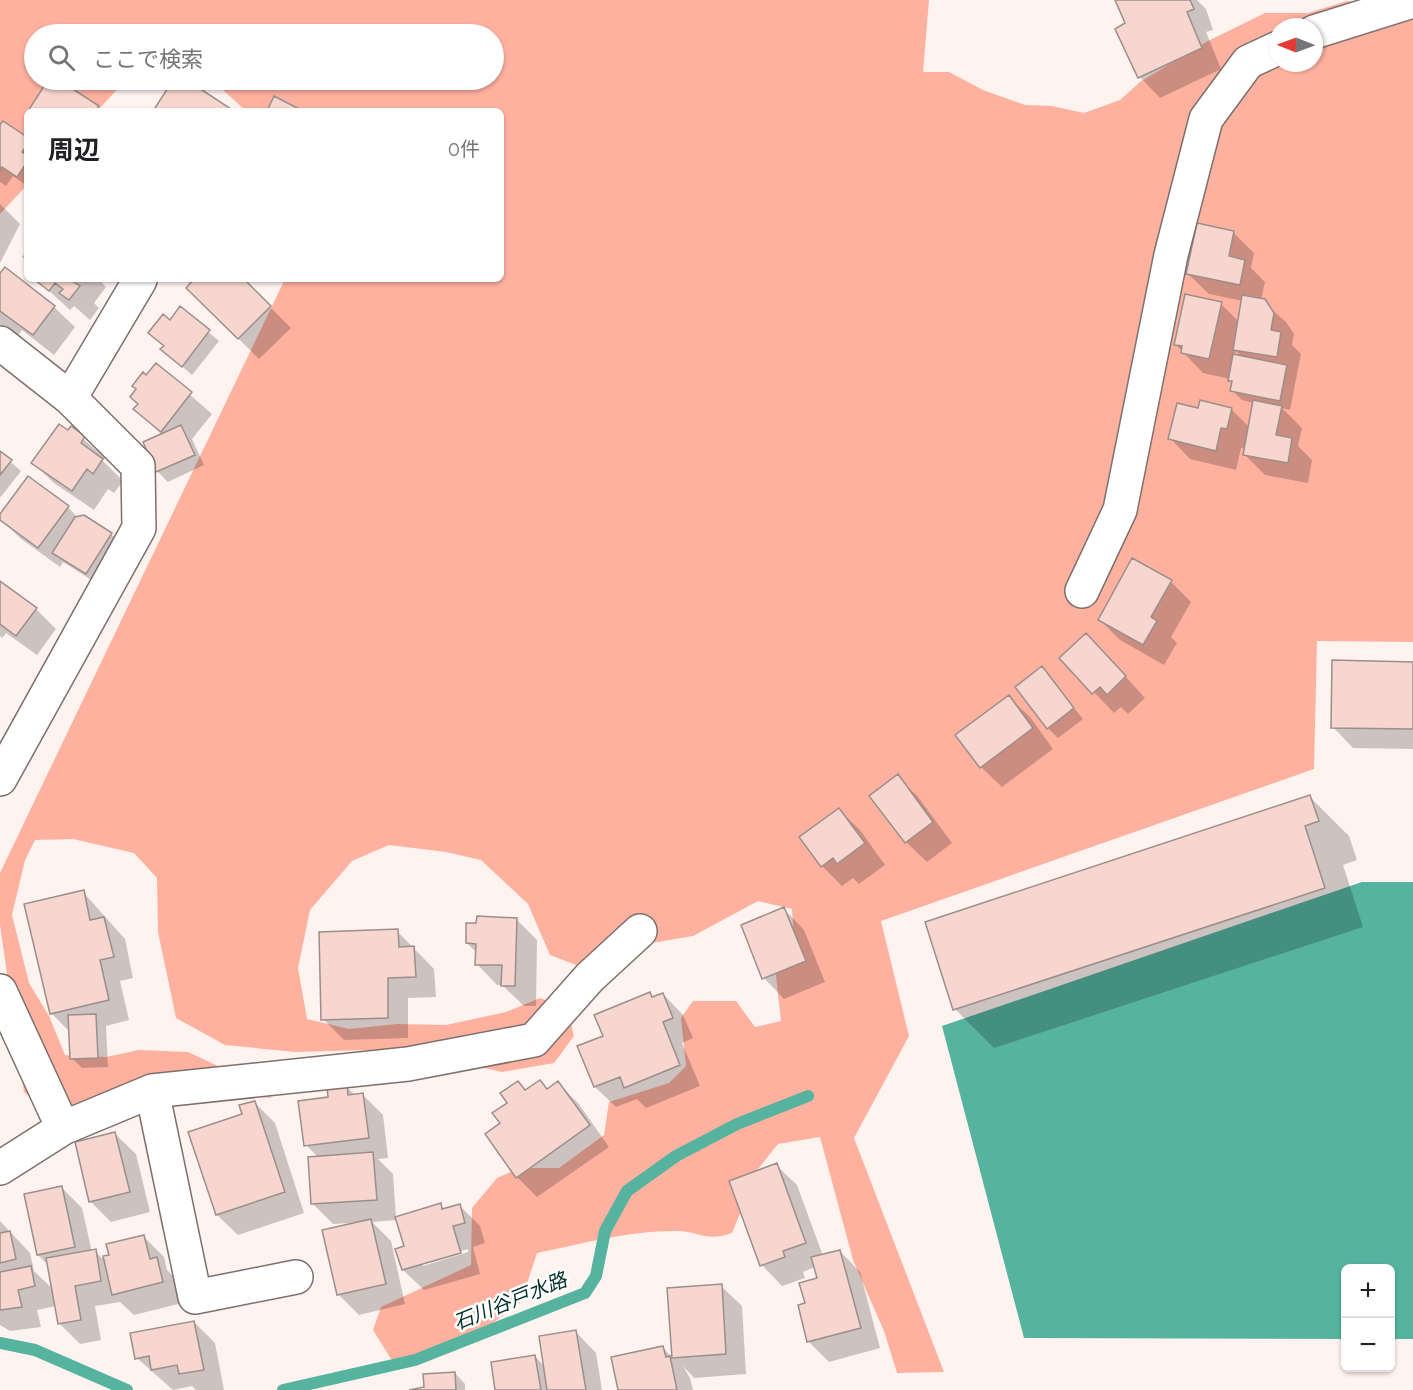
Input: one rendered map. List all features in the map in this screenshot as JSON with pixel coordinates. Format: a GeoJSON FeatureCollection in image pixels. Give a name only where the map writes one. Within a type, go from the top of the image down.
{"type":"FeatureCollection","features":[{"type":"Feature","properties":{"kind":"street"},"geometry":{"type":"LineString","coordinates":[[1323,28],[1379,5],[1413,1]]}},
{"type":"Feature","properties":{"kind":"street"},"geometry":{"type":"LineString","coordinates":[[1082,591],[1120,510],[1171,255],[1206,119],[1248,62],[1269,52]]}},
{"type":"Feature","properties":{"kind":"street"},"geometry":{"type":"LineString","coordinates":[[70,398],[139,282]]}},
{"type":"Feature","properties":{"kind":"street"},"geometry":{"type":"LineString","coordinates":[[0,343],[70,398],[138,466],[139,528],[0,778]]}},
{"type":"Feature","properties":{"kind":"street"},"geometry":{"type":"LineString","coordinates":[[0,1168],[63,1128],[152,1091],[408,1064],[534,1040],[590,977],[640,931]]}},
{"type":"Feature","properties":{"kind":"street"},"geometry":{"type":"LineString","coordinates":[[0,991],[63,1128]]}},
{"type":"Feature","properties":{"kind":"street"},"geometry":{"type":"LineString","coordinates":[[152,1091],[195,1297],[296,1276]]}},
{"type":"Feature","properties":{"kind":"shaded area"},"geometry":{"type":"Polygon","coordinates":[[[0,0],[929,0],[923,72],[949,72],[983,90],[1025,105],[1052,106],[1084,113],[1120,100],[1140,82],[1208,41],[1265,13],[1308,13],[1347,1],[1367,3],[1413,0],[1413,642],[1317,641],[1314,769],[881,921],[909,1036],[854,1138],[944,1372],[897,1373],[884,1331],[853,1260],[820,1137],[778,1144],[758,1169],[732,1233],[714,1237],[683,1231],[639,1233],[537,1253],[521,1302],[481,1332],[398,1370],[373,1330],[381,1307],[471,1265],[472,1208],[497,1178],[520,1168],[559,1168],[604,1135],[609,1102],[669,1083],[686,1066],[681,1018],[693,1001],[736,1001],[755,1027],[781,1021],[775,967],[794,941],[792,909],[758,901],[693,936],[617,949],[576,965],[550,955],[528,904],[481,860],[446,852],[389,845],[352,861],[310,910],[298,968],[307,1019],[349,1029],[397,1024],[446,1025],[506,1012],[540,998],[567,1008],[574,1036],[554,1063],[502,1072],[404,1049],[295,1052],[225,1045],[176,1018],[158,932],[157,878],[134,853],[73,839],[35,840],[25,860],[12,915],[29,983],[49,1016],[65,1055],[106,1057],[139,1050],[188,1052],[256,1084],[272,1098],[149,1088],[54,1119],[24,1092],[0,925],[0,873],[284,282],[504,282],[504,108],[243,108],[223,90],[504,90],[504,24],[24,24],[24,90],[117,90],[100,108],[24,108],[24,188],[0,214],[0,0]]]}},
{"type":"Feature","properties":{"kind":"shaded area"},"geometry":{"type":"Polygon","coordinates":[[[1362,882],[1413,882],[1413,1339],[1395,1339],[1395,1264],[1341,1264],[1341,1339],[1024,1338],[942,1026],[1362,882]]]}},
{"type":"Feature","properties":{"kind":"building"},"geometry":{"type":"Polygon","coordinates":[[[1115,0],[1190,0],[1194,9],[1187,12],[1202,48],[1138,78],[1115,29],[1125,23],[1115,0]]]}},
{"type":"Feature","properties":{"kind":"building"},"geometry":{"type":"Polygon","coordinates":[[[42,90],[74,90],[99,106],[97,108],[30,108],[42,90]]]}},
{"type":"Feature","properties":{"kind":"building"},"geometry":{"type":"Polygon","coordinates":[[[167,90],[202,90],[229,108],[155,108],[167,90]]]}},
{"type":"Feature","properties":{"kind":"building"},"geometry":{"type":"Polygon","coordinates":[[[274,96],[297,108],[268,108],[274,96]]]}},
{"type":"Feature","properties":{"kind":"building"},"geometry":{"type":"Polygon","coordinates":[[[3,121],[24,135],[22,152],[24,153],[24,166],[17,177],[2,167],[0,170],[0,125],[3,121]]]}},
{"type":"Feature","properties":{"kind":"building"},"geometry":{"type":"Polygon","coordinates":[[[1197,223],[1234,231],[1229,256],[1245,260],[1240,285],[1186,274],[1197,223]]]}},
{"type":"Feature","properties":{"kind":"building"},"geometry":{"type":"Polygon","coordinates":[[[5,267],[55,306],[33,335],[0,311],[0,273],[5,267]]]}},
{"type":"Feature","properties":{"kind":"building"},"geometry":{"type":"Polygon","coordinates":[[[38,282],[74,282],[80,286],[69,300],[59,293],[63,289],[55,283],[49,291],[38,282]]]}},
{"type":"Feature","properties":{"kind":"building"},"geometry":{"type":"Polygon","coordinates":[[[191,282],[247,282],[271,306],[238,339],[186,288],[191,282]]]}},
{"type":"Feature","properties":{"kind":"building"},"geometry":{"type":"Polygon","coordinates":[[[1185,294],[1222,302],[1209,359],[1181,353],[1182,346],[1174,345],[1185,294]]]}},
{"type":"Feature","properties":{"kind":"building"},"geometry":{"type":"Polygon","coordinates":[[[1242,295],[1265,299],[1274,313],[1271,330],[1281,332],[1277,357],[1233,350],[1242,295]]]}},
{"type":"Feature","properties":{"kind":"building"},"geometry":{"type":"Polygon","coordinates":[[[180,306],[210,330],[182,367],[160,349],[164,346],[148,333],[163,314],[170,320],[180,306]]]}},
{"type":"Feature","properties":{"kind":"building"},"geometry":{"type":"Polygon","coordinates":[[[1233,354],[1287,365],[1280,401],[1230,391],[1232,381],[1228,381],[1233,354]]]}},
{"type":"Feature","properties":{"kind":"building"},"geometry":{"type":"Polygon","coordinates":[[[156,363],[192,392],[161,432],[133,409],[138,404],[130,397],[136,389],[132,386],[143,372],[146,375],[156,363]]]}},
{"type":"Feature","properties":{"kind":"building"},"geometry":{"type":"Polygon","coordinates":[[[1200,400],[1232,408],[1227,429],[1221,428],[1216,451],[1168,439],[1177,403],[1198,408],[1200,400]]]}},
{"type":"Feature","properties":{"kind":"building"},"geometry":{"type":"Polygon","coordinates":[[[1253,400],[1282,406],[1276,435],[1292,438],[1288,463],[1243,455],[1253,400]]]}},
{"type":"Feature","properties":{"kind":"building"},"geometry":{"type":"Polygon","coordinates":[[[59,424],[68,430],[71,426],[85,436],[81,443],[103,459],[93,474],[87,469],[72,491],[31,463],[59,424]]]}},
{"type":"Feature","properties":{"kind":"building"},"geometry":{"type":"Polygon","coordinates":[[[181,425],[195,455],[156,472],[143,442],[181,425]]]}},
{"type":"Feature","properties":{"kind":"building"},"geometry":{"type":"Polygon","coordinates":[[[0,451],[12,460],[0,475],[0,451]]]}},
{"type":"Feature","properties":{"kind":"building"},"geometry":{"type":"Polygon","coordinates":[[[28,476],[69,506],[38,548],[0,520],[0,514],[28,476]]]}},
{"type":"Feature","properties":{"kind":"building"},"geometry":{"type":"Polygon","coordinates":[[[84,515],[112,533],[86,574],[52,553],[75,517],[84,515]]]}},
{"type":"Feature","properties":{"kind":"building"},"geometry":{"type":"Polygon","coordinates":[[[1132,558],[1172,580],[1151,617],[1157,621],[1143,645],[1098,620],[1132,558]]]}},
{"type":"Feature","properties":{"kind":"building"},"geometry":{"type":"Polygon","coordinates":[[[0,581],[37,608],[16,636],[0,624],[0,581]]]}},
{"type":"Feature","properties":{"kind":"building"},"geometry":{"type":"Polygon","coordinates":[[[1086,633],[1126,676],[1107,695],[1100,687],[1092,694],[1059,658],[1086,633]]]}},
{"type":"Feature","properties":{"kind":"building"},"geometry":{"type":"Polygon","coordinates":[[[1332,660],[1413,662],[1413,729],[1331,728],[1332,660]]]}},
{"type":"Feature","properties":{"kind":"building"},"geometry":{"type":"Polygon","coordinates":[[[1042,666],[1074,708],[1047,729],[1015,687],[1042,666]]]}},
{"type":"Feature","properties":{"kind":"building"},"geometry":{"type":"Polygon","coordinates":[[[1009,695],[1033,728],[980,768],[955,735],[1009,695]]]}},
{"type":"Feature","properties":{"kind":"building"},"geometry":{"type":"Polygon","coordinates":[[[898,774],[933,822],[905,843],[869,796],[898,774]]]}},
{"type":"Feature","properties":{"kind":"building"},"geometry":{"type":"Polygon","coordinates":[[[1310,795],[1319,821],[1305,826],[1325,888],[953,1010],[925,922],[1310,795]]]}},
{"type":"Feature","properties":{"kind":"building"},"geometry":{"type":"Polygon","coordinates":[[[839,808],[865,843],[837,864],[833,858],[821,867],[799,837],[839,808]]]}},
{"type":"Feature","properties":{"kind":"building"},"geometry":{"type":"Polygon","coordinates":[[[84,890],[90,920],[104,917],[114,957],[100,960],[109,1000],[50,1014],[24,904],[84,890]]]}},
{"type":"Feature","properties":{"kind":"building"},"geometry":{"type":"Polygon","coordinates":[[[784,907],[806,961],[762,979],[741,925],[784,907]]]}},
{"type":"Feature","properties":{"kind":"building"},"geometry":{"type":"Polygon","coordinates":[[[477,916],[517,918],[515,986],[501,986],[502,965],[475,965],[476,944],[466,943],[466,923],[476,923],[477,916]]]}},
{"type":"Feature","properties":{"kind":"building"},"geometry":{"type":"Polygon","coordinates":[[[398,929],[399,947],[414,946],[416,977],[388,978],[388,1018],[321,1020],[319,932],[398,929]]]}},
{"type":"Feature","properties":{"kind":"building"},"geometry":{"type":"Polygon","coordinates":[[[650,992],[652,997],[663,993],[673,1018],[663,1022],[680,1065],[624,1088],[620,1077],[594,1087],[577,1046],[603,1036],[594,1015],[650,992]]]}},
{"type":"Feature","properties":{"kind":"building"},"geometry":{"type":"Polygon","coordinates":[[[96,1014],[98,1058],[70,1059],[68,1015],[96,1014]]]}},
{"type":"Feature","properties":{"kind":"building"},"geometry":{"type":"Polygon","coordinates":[[[540,1080],[547,1089],[558,1081],[590,1125],[516,1178],[485,1134],[500,1123],[492,1113],[507,1103],[500,1093],[518,1081],[525,1090],[540,1080]]]}},
{"type":"Feature","properties":{"kind":"building"},"geometry":{"type":"Polygon","coordinates":[[[347,1085],[348,1095],[363,1093],[369,1138],[304,1146],[298,1101],[328,1097],[327,1087],[347,1085]]]}},
{"type":"Feature","properties":{"kind":"building"},"geometry":{"type":"Polygon","coordinates":[[[255,1101],[285,1192],[216,1215],[188,1132],[242,1114],[239,1105],[255,1101]]]}},
{"type":"Feature","properties":{"kind":"building"},"geometry":{"type":"Polygon","coordinates":[[[115,1132],[130,1192],[89,1202],[75,1142],[115,1132]]]}},
{"type":"Feature","properties":{"kind":"building"},"geometry":{"type":"Polygon","coordinates":[[[373,1152],[377,1200],[311,1204],[308,1157],[373,1152]]]}},
{"type":"Feature","properties":{"kind":"building"},"geometry":{"type":"Polygon","coordinates":[[[777,1163],[806,1243],[783,1251],[785,1257],[760,1266],[729,1181],[777,1163]]]}},
{"type":"Feature","properties":{"kind":"building"},"geometry":{"type":"Polygon","coordinates":[[[62,1186],[75,1247],[37,1255],[24,1194],[62,1186]]]}},
{"type":"Feature","properties":{"kind":"building"},"geometry":{"type":"Polygon","coordinates":[[[441,1203],[442,1209],[460,1204],[465,1223],[453,1226],[461,1253],[402,1270],[395,1249],[404,1246],[395,1217],[441,1203]]]}},
{"type":"Feature","properties":{"kind":"building"},"geometry":{"type":"Polygon","coordinates":[[[371,1219],[386,1284],[337,1295],[322,1230],[371,1219]]]}},
{"type":"Feature","properties":{"kind":"building"},"geometry":{"type":"Polygon","coordinates":[[[10,1231],[16,1259],[0,1263],[0,1233],[10,1231]]]}},
{"type":"Feature","properties":{"kind":"building"},"geometry":{"type":"Polygon","coordinates":[[[144,1235],[150,1259],[157,1257],[163,1282],[112,1295],[103,1256],[109,1255],[106,1244],[144,1235]]]}},
{"type":"Feature","properties":{"kind":"building"},"geometry":{"type":"Polygon","coordinates":[[[96,1249],[101,1281],[75,1286],[81,1320],[58,1324],[46,1258],[96,1249]]]}},
{"type":"Feature","properties":{"kind":"building"},"geometry":{"type":"Polygon","coordinates":[[[840,1250],[861,1328],[807,1342],[798,1305],[805,1303],[799,1283],[817,1278],[811,1257],[840,1250]]]}},
{"type":"Feature","properties":{"kind":"building"},"geometry":{"type":"Polygon","coordinates":[[[31,1266],[35,1286],[18,1290],[22,1307],[0,1310],[0,1272],[31,1266]]]}},
{"type":"Feature","properties":{"kind":"building"},"geometry":{"type":"Polygon","coordinates":[[[722,1284],[726,1354],[672,1358],[667,1288],[722,1284]]]}},
{"type":"Feature","properties":{"kind":"building"},"geometry":{"type":"Polygon","coordinates":[[[194,1321],[204,1370],[179,1374],[177,1365],[151,1370],[149,1356],[135,1359],[130,1333],[194,1321]]]}},
{"type":"Feature","properties":{"kind":"building"},"geometry":{"type":"Polygon","coordinates":[[[576,1330],[586,1390],[547,1390],[539,1336],[576,1330]]]}},
{"type":"Feature","properties":{"kind":"building"},"geometry":{"type":"Polygon","coordinates":[[[663,1346],[666,1357],[670,1356],[677,1390],[618,1390],[611,1357],[663,1346]]]}},
{"type":"Feature","properties":{"kind":"building"},"geometry":{"type":"Polygon","coordinates":[[[535,1355],[541,1390],[495,1390],[491,1362],[535,1355]]]}},
{"type":"Feature","properties":{"kind":"building"},"geometry":{"type":"Polygon","coordinates":[[[455,1372],[456,1390],[409,1390],[424,1387],[423,1374],[455,1372]]]}},
{"type":"Feature","properties":{"kind":"waterway","name":"石川谷戸水路"},"geometry":{"type":"LineString","coordinates":[[283,1390],[415,1360],[585,1293],[596,1276],[605,1231],[627,1191],[676,1156],[737,1124],[808,1096]]}},
{"type":"Feature","properties":{"kind":"waterway","name":"石川谷戸水路"},"geometry":{"type":"LineString","coordinates":[[0,1343],[35,1350],[127,1390]]}}]}
